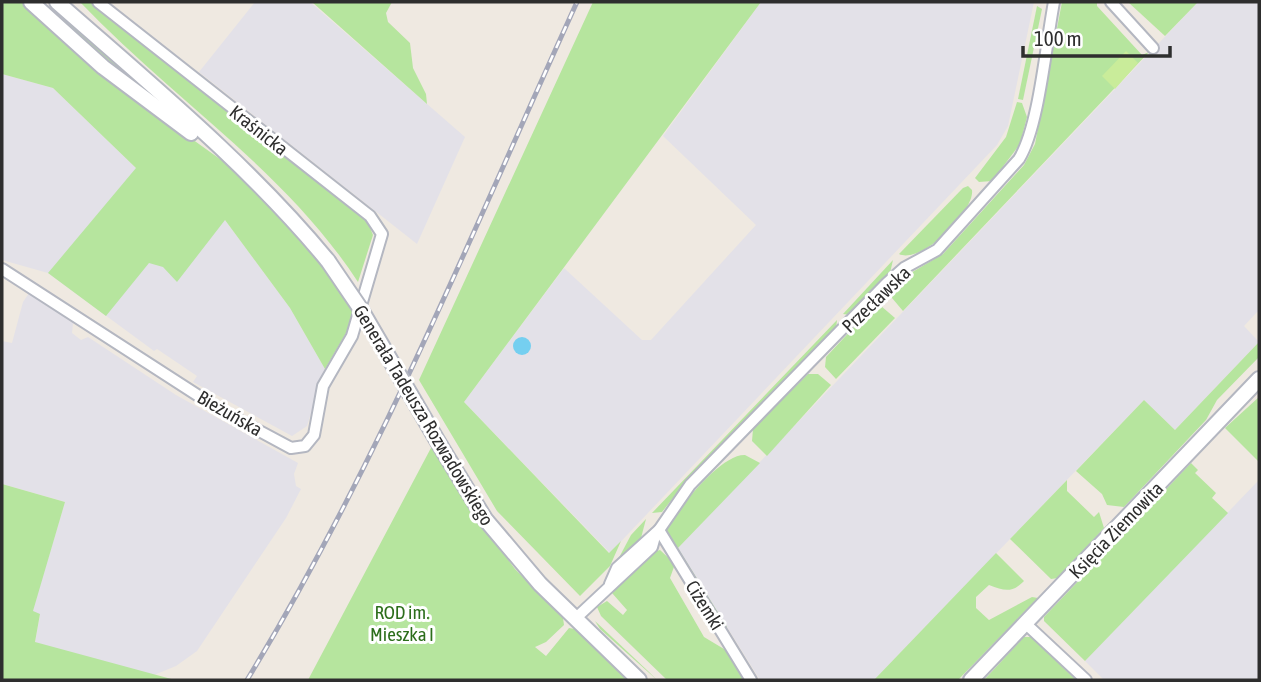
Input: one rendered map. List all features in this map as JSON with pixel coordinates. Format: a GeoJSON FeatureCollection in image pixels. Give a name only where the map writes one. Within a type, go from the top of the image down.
{"type":"FeatureCollection","features":[{"type":"Feature","properties":{"kind":"street","name":"Generała Tadeusza Rozwadowskiego"},"geometry":{"type":"LineString","coordinates":[[31,2],[103,67],[245,173]]}},
{"type":"Feature","properties":{"kind":"street","name":"Generała Tadeusza Rozwadowskiego"},"geometry":{"type":"LineString","coordinates":[[57,2],[295,222],[328,261],[360,308],[485,519],[540,584],[639,680]]}},
{"type":"Feature","properties":{"kind":"street","name":"Kraśnicka"},"geometry":{"type":"LineString","coordinates":[[98,2],[370,216],[382,234],[372,276]]}},
{"type":"Feature","properties":{"kind":"street","name":"Przecławska"},"geometry":{"type":"LineString","coordinates":[[576,618],[610,584],[617,568],[657,532],[690,485],[887,284],[904,268],[937,250],[1019,159],[1033,124],[1054,2]]}},
{"type":"Feature","properties":{"kind":"street"},"geometry":{"type":"LineString","coordinates":[[1111,2],[1153,48]]}},
{"type":"Feature","properties":{"kind":"street","name":"Bieżuńska"},"geometry":{"type":"LineString","coordinates":[[2,269],[222,411],[291,448],[299,448],[314,435],[323,386],[352,336],[372,276]]}},
{"type":"Feature","properties":{"kind":"street","name":"Księcia Ziemowita"},"geometry":{"type":"LineString","coordinates":[[971,680],[1259,379]]}},
{"type":"Feature","properties":{"kind":"street","name":"Ciżemki"},"geometry":{"type":"LineString","coordinates":[[657,532],[751,680]]}},
{"type":"Feature","properties":{"kind":"street"},"geometry":{"type":"LineString","coordinates":[[1026,624],[1086,680]]}},
{"type":"Feature","properties":{"kind":"shaded area"},"geometry":{"type":"Polygon","coordinates":[[[255,2],[310,2],[465,137],[417,244],[199,72],[255,2]]]}},
{"type":"Feature","properties":{"kind":"shaded area"},"geometry":{"type":"Polygon","coordinates":[[[761,2],[1034,2],[1008,126],[997,145],[610,553],[464,402],[564,268],[642,340],[651,340],[756,225],[663,136],[761,2]]]}},
{"type":"Feature","properties":{"kind":"shaded area"},"geometry":{"type":"Polygon","coordinates":[[[1198,2],[1259,2],[1259,310],[1244,326],[1259,342],[1175,430],[1144,400],[874,680],[760,680],[678,548],[1198,2]]]}},
{"type":"Feature","properties":{"kind":"shaded area"},"geometry":{"type":"Polygon","coordinates":[[[2,74],[53,88],[136,168],[225,220],[290,308],[325,369],[307,426],[292,436],[193,382],[197,376],[157,349],[154,351],[48,273],[2,260],[2,74]]]}},
{"type":"Feature","properties":{"kind":"shaded area"},"geometry":{"type":"Polygon","coordinates":[[[29,293],[73,323],[72,333],[81,340],[88,337],[176,395],[298,463],[294,474],[296,486],[301,489],[286,518],[197,651],[176,666],[154,675],[35,643],[40,615],[32,612],[65,502],[2,484],[2,341],[12,343],[23,302],[29,293]]]}},
{"type":"Feature","properties":{"kind":"shaded area"},"geometry":{"type":"Polygon","coordinates":[[[1259,480],[1259,680],[1104,680],[1085,661],[1259,480]]]}},
{"type":"Feature","properties":{"kind":"green space"},"geometry":{"type":"Polygon","coordinates":[[[2,2],[22,2],[118,86],[245,177],[326,268],[356,316],[325,369],[290,308],[225,220],[177,282],[163,267],[149,263],[106,316],[48,273],[136,168],[53,88],[2,74],[2,2]]]}},
{"type":"Feature","properties":{"kind":"green space"},"geometry":{"type":"Polygon","coordinates":[[[40,2],[105,51],[166,106],[129,80],[40,2]]]}},
{"type":"Feature","properties":{"kind":"green space"},"geometry":{"type":"Polygon","coordinates":[[[80,2],[90,2],[366,218],[373,235],[358,282],[297,204],[80,2]]]}},
{"type":"Feature","properties":{"kind":"green space"},"geometry":{"type":"Polygon","coordinates":[[[312,2],[392,2],[386,13],[388,22],[410,43],[413,68],[426,94],[427,104],[312,2]]]}},
{"type":"Feature","properties":{"kind":"green space"},"geometry":{"type":"Polygon","coordinates":[[[593,2],[761,2],[464,402],[609,553],[621,541],[610,566],[580,596],[497,511],[419,380],[593,2]]]}},
{"type":"Feature","properties":{"kind":"green space"},"geometry":{"type":"Polygon","coordinates":[[[1062,2],[1097,2],[1097,6],[1142,55],[1149,52],[903,311],[892,298],[894,288],[909,274],[943,254],[1024,165],[1035,144],[1062,2]]]}},
{"type":"Feature","properties":{"kind":"green space"},"geometry":{"type":"Polygon","coordinates":[[[1128,2],[1198,2],[1165,36],[1128,2]]]}},
{"type":"Feature","properties":{"kind":"green space"},"geometry":{"type":"Polygon","coordinates":[[[1037,6],[1042,9],[1023,100],[1018,99],[1037,6]]]}},
{"type":"Feature","properties":{"kind":"green space"},"geometry":{"type":"Polygon","coordinates":[[[1126,51],[1138,63],[1115,89],[1102,76],[1126,51]]]}},
{"type":"Feature","properties":{"kind":"green space"},"geometry":{"type":"Polygon","coordinates":[[[1017,102],[1022,103],[1027,117],[1020,144],[992,181],[979,182],[975,178],[1006,137],[1017,102]]]}},
{"type":"Feature","properties":{"kind":"green space"},"geometry":{"type":"Polygon","coordinates":[[[968,186],[972,190],[971,199],[945,234],[920,252],[899,254],[963,188],[968,186]]]}},
{"type":"Feature","properties":{"kind":"green space"},"geometry":{"type":"Polygon","coordinates":[[[893,260],[890,273],[850,315],[843,314],[893,260]]]}},
{"type":"Feature","properties":{"kind":"green space"},"geometry":{"type":"Polygon","coordinates":[[[881,306],[895,318],[836,379],[825,367],[826,357],[872,308],[881,306]]]}},
{"type":"Feature","properties":{"kind":"green space"},"geometry":{"type":"Polygon","coordinates":[[[837,320],[836,329],[688,479],[662,512],[652,513],[837,320]]]}},
{"type":"Feature","properties":{"kind":"green space"},"geometry":{"type":"Polygon","coordinates":[[[1259,342],[1259,357],[1217,400],[1206,420],[1124,507],[1107,505],[1102,494],[1076,471],[1144,400],[1175,430],[1259,342]]]}},
{"type":"Feature","properties":{"kind":"green space"},"geometry":{"type":"Polygon","coordinates":[[[808,374],[818,374],[831,385],[767,456],[752,441],[753,429],[808,374]]]}},
{"type":"Feature","properties":{"kind":"green space"},"geometry":{"type":"Polygon","coordinates":[[[1259,397],[1259,462],[1225,428],[1259,397]]]}},
{"type":"Feature","properties":{"kind":"green space","name":"ROD im. Mieszka I"},"geometry":{"type":"Polygon","coordinates":[[[432,446],[475,515],[515,569],[563,618],[564,625],[546,642],[535,647],[546,656],[569,628],[575,629],[627,680],[308,680],[432,446]]]}},
{"type":"Feature","properties":{"kind":"green space"},"geometry":{"type":"Polygon","coordinates":[[[745,455],[760,463],[678,548],[727,627],[722,629],[665,532],[689,498],[712,473],[735,457],[745,455]]]}},
{"type":"Feature","properties":{"kind":"green space"},"geometry":{"type":"Polygon","coordinates":[[[1191,463],[1198,470],[1195,473],[1216,493],[1212,498],[1228,513],[1085,661],[1044,621],[1044,617],[1191,463]]]}},
{"type":"Feature","properties":{"kind":"green space"},"geometry":{"type":"Polygon","coordinates":[[[1067,480],[1067,491],[1094,517],[1099,512],[1104,528],[1058,578],[1051,579],[1010,539],[1067,480]]]}},
{"type":"Feature","properties":{"kind":"green space"},"geometry":{"type":"Polygon","coordinates":[[[2,484],[65,502],[33,611],[40,614],[35,642],[175,680],[2,680],[2,484]]]}},
{"type":"Feature","properties":{"kind":"green space"},"geometry":{"type":"Polygon","coordinates":[[[646,519],[641,538],[614,567],[631,535],[646,519]]]}},
{"type":"Feature","properties":{"kind":"green space"},"geometry":{"type":"Polygon","coordinates":[[[660,550],[675,564],[670,578],[704,637],[729,652],[747,680],[667,680],[601,616],[597,607],[607,601],[623,615],[627,610],[612,593],[650,553],[660,550]]]}},
{"type":"Feature","properties":{"kind":"green space"},"geometry":{"type":"Polygon","coordinates":[[[996,553],[1024,581],[1016,588],[1008,590],[989,585],[976,597],[976,608],[989,620],[1032,597],[1038,598],[958,680],[874,680],[996,553]]]}},
{"type":"Feature","properties":{"kind":"green space"},"geometry":{"type":"Polygon","coordinates":[[[595,621],[649,672],[657,680],[600,629],[595,621]]]}},
{"type":"Feature","properties":{"kind":"green space"},"geometry":{"type":"Polygon","coordinates":[[[1024,637],[1031,637],[1076,680],[984,680],[1024,637]]]}},
{"type":"Feature","properties":{"kind":"water"},"geometry":{"type":"Polygon","coordinates":[[[522,337],[528,340],[531,346],[528,352],[522,355],[516,352],[513,346],[516,340],[522,337]]]}},
{"type":"Feature","properties":{"kind":"railway"},"geometry":{"type":"LineString","coordinates":[[247,680],[295,598],[382,431],[577,2]]}}]}
